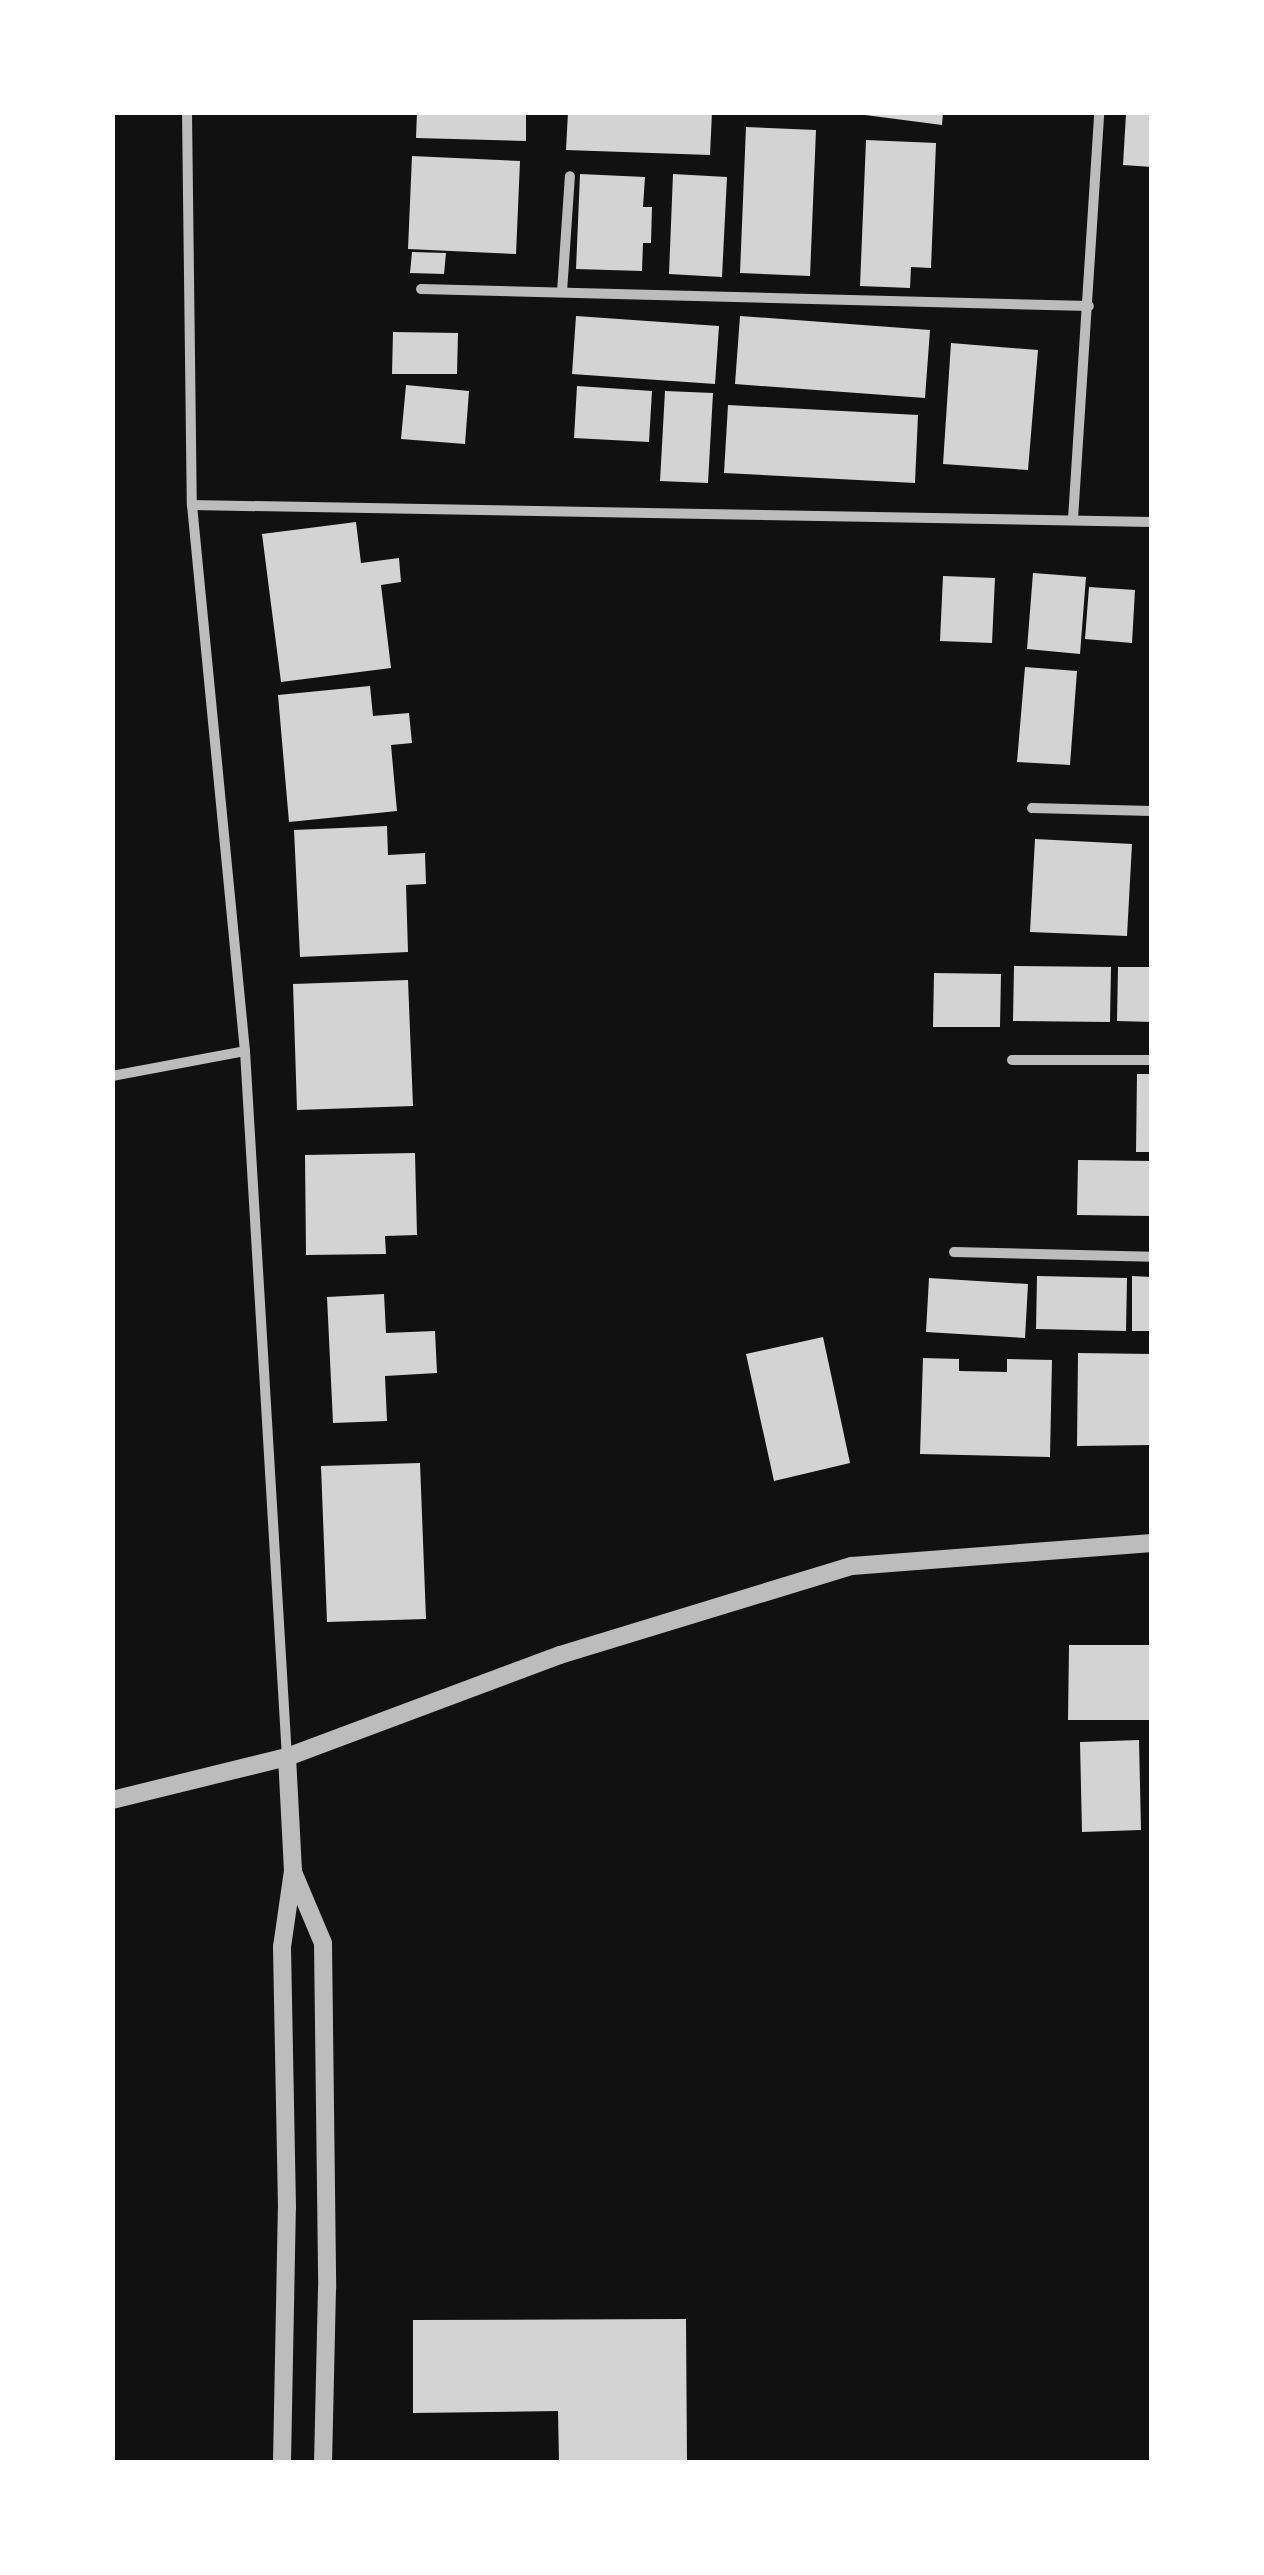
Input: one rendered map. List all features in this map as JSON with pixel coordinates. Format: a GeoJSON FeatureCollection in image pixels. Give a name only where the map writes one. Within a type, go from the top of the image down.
{"type":"FeatureCollection","features":[{"type":"Feature","properties":{"kind":"street"},"geometry":{"type":"LineString","coordinates":[[187,112],[192,505],[245,1051],[293,1872],[282,1947],[287,2208],[282,2462]]}},
{"type":"Feature","properties":{"kind":"street"},"geometry":{"type":"LineString","coordinates":[[1073,519],[1090,306],[1099,112]]}},
{"type":"Feature","properties":{"kind":"street"},"geometry":{"type":"LineString","coordinates":[[562,292],[570,176]]}},
{"type":"Feature","properties":{"kind":"street"},"geometry":{"type":"LineString","coordinates":[[420,289],[1090,306]]}},
{"type":"Feature","properties":{"kind":"street"},"geometry":{"type":"LineString","coordinates":[[192,505],[1152,522]]}},
{"type":"Feature","properties":{"kind":"street"},"geometry":{"type":"LineString","coordinates":[[1032,808],[1152,811]]}},
{"type":"Feature","properties":{"kind":"street"},"geometry":{"type":"LineString","coordinates":[[112,1076],[245,1051]]}},
{"type":"Feature","properties":{"kind":"street"},"geometry":{"type":"LineString","coordinates":[[1012,1060],[1152,1060]]}},
{"type":"Feature","properties":{"kind":"street"},"geometry":{"type":"LineString","coordinates":[[954,1252],[1152,1256]]}},
{"type":"Feature","properties":{"kind":"street"},"geometry":{"type":"LineString","coordinates":[[112,1800],[288,1758],[560,1656],[852,1566],[1152,1543]]}},
{"type":"Feature","properties":{"kind":"street"},"geometry":{"type":"LineString","coordinates":[[293,1872],[322,1943],[327,2288],[323,2462]]}},
{"type":"Feature","properties":{"kind":"building"},"geometry":{"type":"Polygon","coordinates":[[[417,112],[526,112],[526,141],[416,138],[417,112]]]}},
{"type":"Feature","properties":{"kind":"building"},"geometry":{"type":"Polygon","coordinates":[[[568,112],[712,112],[710,155],[566,150],[568,112]]]}},
{"type":"Feature","properties":{"kind":"building"},"geometry":{"type":"Polygon","coordinates":[[[842,112],[943,112],[942,125],[842,112]]]}},
{"type":"Feature","properties":{"kind":"building"},"geometry":{"type":"Polygon","coordinates":[[[1126,114],[1152,115],[1152,167],[1123,165],[1126,114]]]}},
{"type":"Feature","properties":{"kind":"building"},"geometry":{"type":"Polygon","coordinates":[[[746,127],[816,130],[810,276],[740,273],[746,127]]]}},
{"type":"Feature","properties":{"kind":"building"},"geometry":{"type":"Polygon","coordinates":[[[866,140],[936,143],[931,268],[911,267],[910,288],[860,286],[866,140]]]}},
{"type":"Feature","properties":{"kind":"building"},"geometry":{"type":"Polygon","coordinates":[[[412,156],[520,161],[516,254],[408,249],[412,156]]]}},
{"type":"Feature","properties":{"kind":"building"},"geometry":{"type":"Polygon","coordinates":[[[580,174],[645,177],[643,207],[652,207],[651,243],[643,243],[642,271],[576,269],[580,174]]]}},
{"type":"Feature","properties":{"kind":"building"},"geometry":{"type":"Polygon","coordinates":[[[673,174],[727,177],[722,277],[669,274],[673,174]]]}},
{"type":"Feature","properties":{"kind":"building"},"geometry":{"type":"Polygon","coordinates":[[[412,252],[446,253],[444,274],[410,273],[412,252]]]}},
{"type":"Feature","properties":{"kind":"building"},"geometry":{"type":"Polygon","coordinates":[[[576,316],[719,326],[715,384],[572,374],[576,316]]]}},
{"type":"Feature","properties":{"kind":"building"},"geometry":{"type":"Polygon","coordinates":[[[740,316],[930,330],[925,398],[735,384],[740,316]]]}},
{"type":"Feature","properties":{"kind":"building"},"geometry":{"type":"Polygon","coordinates":[[[393,332],[458,333],[457,374],[392,374],[393,332]]]}},
{"type":"Feature","properties":{"kind":"building"},"geometry":{"type":"Polygon","coordinates":[[[951,343],[1038,350],[1028,470],[943,464],[951,343]]]}},
{"type":"Feature","properties":{"kind":"building"},"geometry":{"type":"Polygon","coordinates":[[[406,385],[469,391],[465,444],[401,439],[406,385]]]}},
{"type":"Feature","properties":{"kind":"building"},"geometry":{"type":"Polygon","coordinates":[[[577,386],[652,391],[649,442],[574,438],[577,386]]]}},
{"type":"Feature","properties":{"kind":"building"},"geometry":{"type":"Polygon","coordinates":[[[665,391],[713,393],[708,483],[660,481],[665,391]]]}},
{"type":"Feature","properties":{"kind":"building"},"geometry":{"type":"Polygon","coordinates":[[[728,405],[918,415],[915,483],[724,473],[728,405]]]}},
{"type":"Feature","properties":{"kind":"building"},"geometry":{"type":"Polygon","coordinates":[[[356,522],[361,563],[399,558],[401,582],[381,585],[391,668],[281,682],[262,534],[356,522]]]}},
{"type":"Feature","properties":{"kind":"building"},"geometry":{"type":"Polygon","coordinates":[[[1033,573],[1086,577],[1080,654],[1027,649],[1033,573]]]}},
{"type":"Feature","properties":{"kind":"building"},"geometry":{"type":"Polygon","coordinates":[[[943,576],[995,578],[992,643],[940,641],[943,576]]]}},
{"type":"Feature","properties":{"kind":"building"},"geometry":{"type":"Polygon","coordinates":[[[1089,587],[1135,590],[1132,643],[1085,639],[1089,587]]]}},
{"type":"Feature","properties":{"kind":"building"},"geometry":{"type":"Polygon","coordinates":[[[1025,667],[1077,671],[1070,765],[1017,762],[1025,667]]]}},
{"type":"Feature","properties":{"kind":"building"},"geometry":{"type":"Polygon","coordinates":[[[370,686],[373,716],[409,713],[412,743],[391,745],[397,811],[289,822],[278,695],[370,686]]]}},
{"type":"Feature","properties":{"kind":"building"},"geometry":{"type":"Polygon","coordinates":[[[387,826],[388,855],[425,853],[426,884],[406,885],[408,952],[300,957],[294,830],[387,826]]]}},
{"type":"Feature","properties":{"kind":"building"},"geometry":{"type":"Polygon","coordinates":[[[1035,839],[1132,844],[1127,936],[1030,932],[1035,839]]]}},
{"type":"Feature","properties":{"kind":"building"},"geometry":{"type":"Polygon","coordinates":[[[1014,966],[1111,967],[1110,1022],[1013,1021],[1014,966]]]}},
{"type":"Feature","properties":{"kind":"building"},"geometry":{"type":"Polygon","coordinates":[[[1118,967],[1152,967],[1152,1022],[1117,1021],[1118,967]]]}},
{"type":"Feature","properties":{"kind":"building"},"geometry":{"type":"Polygon","coordinates":[[[934,973],[1001,974],[1000,1027],[933,1027],[934,973]]]}},
{"type":"Feature","properties":{"kind":"building"},"geometry":{"type":"Polygon","coordinates":[[[408,980],[413,1106],[297,1110],[293,984],[408,980]]]}},
{"type":"Feature","properties":{"kind":"building"},"geometry":{"type":"Polygon","coordinates":[[[1137,1074],[1152,1074],[1152,1152],[1136,1152],[1137,1074]]]}},
{"type":"Feature","properties":{"kind":"building"},"geometry":{"type":"Polygon","coordinates":[[[415,1153],[417,1235],[385,1236],[386,1254],[306,1255],[305,1155],[415,1153]]]}},
{"type":"Feature","properties":{"kind":"building"},"geometry":{"type":"Polygon","coordinates":[[[1078,1160],[1152,1161],[1152,1216],[1077,1215],[1078,1160]]]}},
{"type":"Feature","properties":{"kind":"building"},"geometry":{"type":"Polygon","coordinates":[[[1037,1276],[1127,1278],[1126,1331],[1036,1329],[1037,1276]]]}},
{"type":"Feature","properties":{"kind":"building"},"geometry":{"type":"Polygon","coordinates":[[[1132,1276],[1152,1277],[1152,1331],[1132,1331],[1132,1276]]]}},
{"type":"Feature","properties":{"kind":"building"},"geometry":{"type":"Polygon","coordinates":[[[929,1278],[1028,1284],[1025,1338],[926,1332],[929,1278]]]}},
{"type":"Feature","properties":{"kind":"building"},"geometry":{"type":"Polygon","coordinates":[[[384,1294],[386,1333],[435,1331],[437,1373],[385,1376],[387,1421],[333,1423],[327,1297],[384,1294]]]}},
{"type":"Feature","properties":{"kind":"building"},"geometry":{"type":"Polygon","coordinates":[[[823,1337],[850,1463],[774,1481],[746,1354],[823,1337]]]}},
{"type":"Feature","properties":{"kind":"building"},"geometry":{"type":"Polygon","coordinates":[[[1078,1353],[1152,1354],[1152,1445],[1077,1446],[1078,1353]]]}},
{"type":"Feature","properties":{"kind":"building"},"geometry":{"type":"Polygon","coordinates":[[[923,1358],[959,1359],[959,1371],[1007,1372],[1007,1359],[1052,1360],[1050,1457],[920,1454],[923,1358]]]}},
{"type":"Feature","properties":{"kind":"building"},"geometry":{"type":"Polygon","coordinates":[[[420,1463],[426,1619],[327,1622],[321,1466],[420,1463]]]}},
{"type":"Feature","properties":{"kind":"building"},"geometry":{"type":"Polygon","coordinates":[[[1069,1645],[1151,1645],[1151,1720],[1068,1720],[1069,1645]]]}},
{"type":"Feature","properties":{"kind":"building"},"geometry":{"type":"Polygon","coordinates":[[[1139,1740],[1141,1830],[1082,1832],[1080,1742],[1139,1740]]]}},
{"type":"Feature","properties":{"kind":"building"},"geometry":{"type":"Polygon","coordinates":[[[686,2319],[687,2462],[559,2462],[558,2411],[413,2413],[413,2320],[686,2319]]]}}]}
